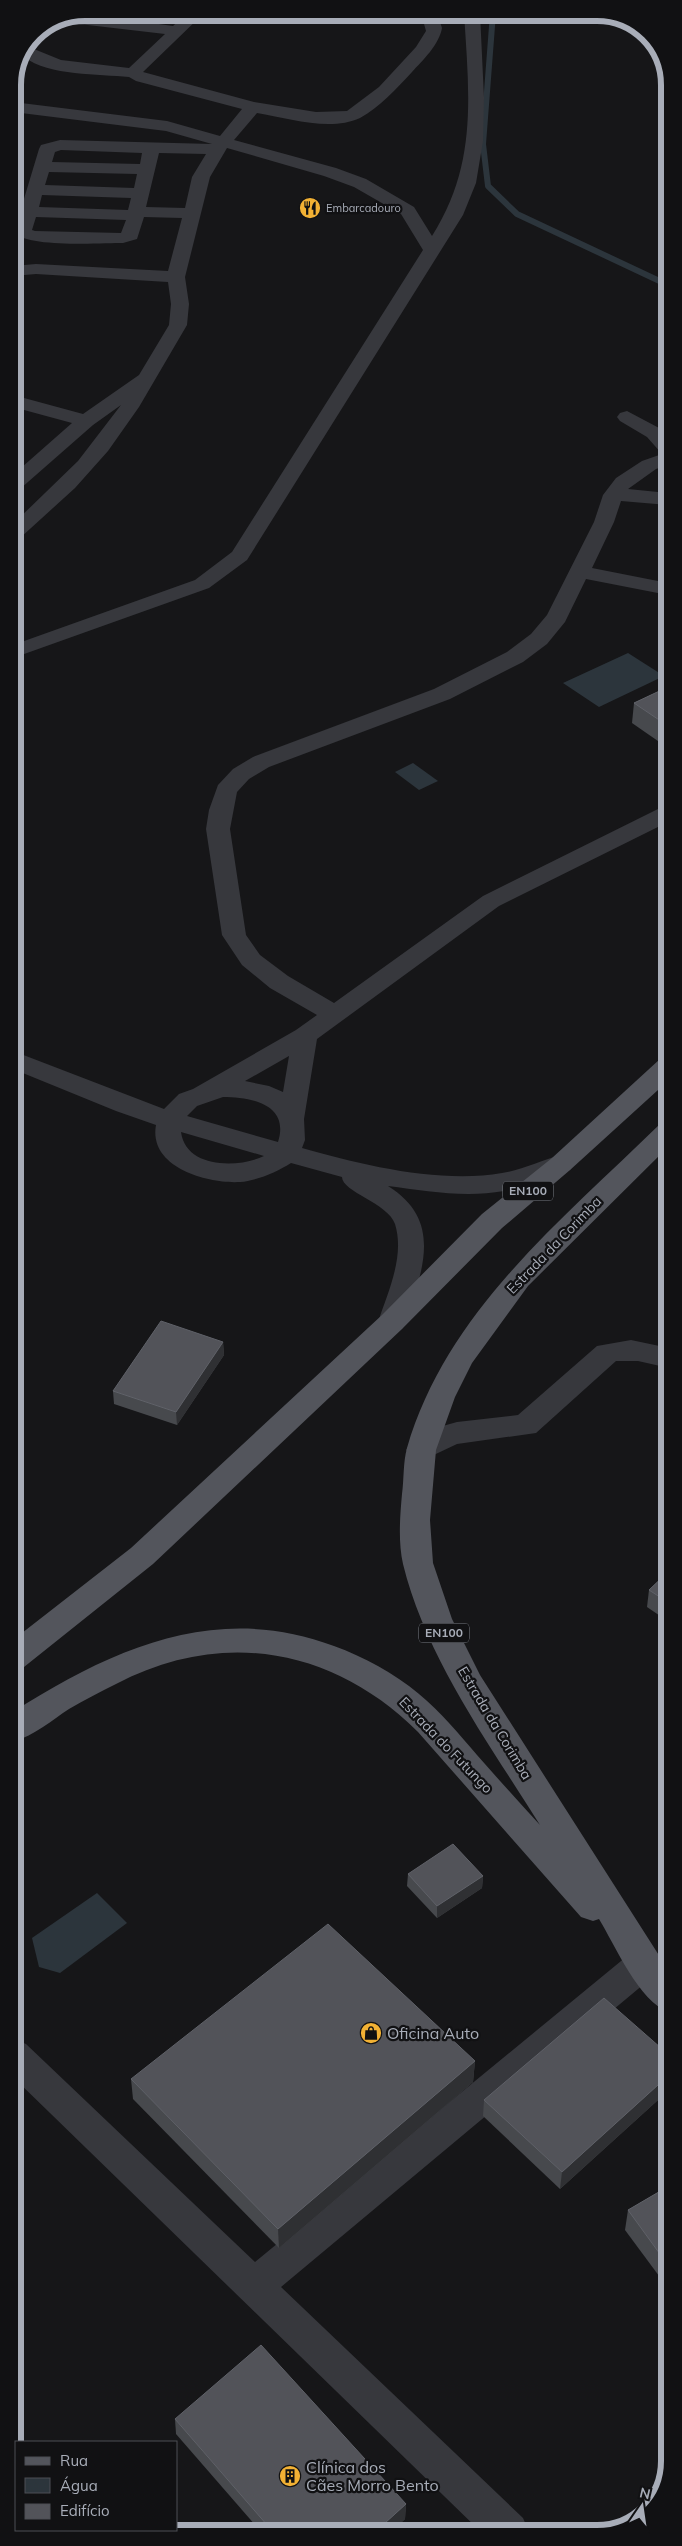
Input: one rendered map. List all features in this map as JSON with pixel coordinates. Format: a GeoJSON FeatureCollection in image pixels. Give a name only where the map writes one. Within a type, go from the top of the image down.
{"type":"FeatureCollection","features":[{"type":"Feature","properties":{"kind":"main road","name":"EN100"},"geometry":{"type":"LineString","coordinates":[[21,1652],[142,1556],[392,1322],[492,1221],[561,1164],[661,1072]]}},
{"type":"Feature","properties":{"kind":"main road","name":"Estrada da Corimba"},"geometry":{"type":"LineString","coordinates":[[644,1963],[468,1683],[437,1619],[418,1562],[414,1520],[421,1450],[441,1397],[460,1359],[482,1326],[518,1279],[661,1138]]}},
{"type":"Feature","properties":{"kind":"main road","name":"Estrada do Futungo"},"geometry":{"type":"LineString","coordinates":[[21,1724],[85,1684],[126,1664],[158,1652],[198,1642],[255,1640],[297,1645],[331,1656],[378,1681],[400,1696],[424,1720],[644,1963],[661,1986]]}},
{"type":"Feature","properties":{"kind":"street"},"geometry":{"type":"LineString","coordinates":[[103,21],[176,31]]}},
{"type":"Feature","properties":{"kind":"street"},"geometry":{"type":"LineString","coordinates":[[133,73],[187,21]]}},
{"type":"Feature","properties":{"kind":"street"},"geometry":{"type":"LineString","coordinates":[[30,53],[47,61],[66,66],[133,73],[142,78],[253,107],[330,117],[351,115],[373,102],[423,48],[434,32],[434,21]]}},
{"type":"Feature","properties":{"kind":"street"},"geometry":{"type":"LineString","coordinates":[[21,649],[202,584],[240,556],[454,215],[467,184],[474,149],[476,111],[472,21]]}},
{"type":"Feature","properties":{"kind":"street"},"geometry":{"type":"LineString","coordinates":[[21,527],[50,503],[82,471],[108,440],[178,325],[180,304],[176,278],[201,177],[220,145],[253,107]]}},
{"type":"Feature","properties":{"kind":"street"},"geometry":{"type":"LineString","coordinates":[[21,108],[168,126],[220,145],[330,172],[368,187],[408,211],[431,249]]}},
{"type":"Feature","properties":{"kind":"street"},"geometry":{"type":"LineString","coordinates":[[152,148],[131,236],[123,238],[33,236],[23,232],[47,149],[54,146],[152,148],[220,145]]}},
{"type":"Feature","properties":{"kind":"street"},"geometry":{"type":"LineString","coordinates":[[42,167],[147,170]]}},
{"type":"Feature","properties":{"kind":"street"},"geometry":{"type":"LineString","coordinates":[[35,190],[142,192]]}},
{"type":"Feature","properties":{"kind":"street"},"geometry":{"type":"LineString","coordinates":[[29,212],[190,216]]}},
{"type":"Feature","properties":{"kind":"street"},"geometry":{"type":"LineString","coordinates":[[21,270],[36,269],[176,278]]}},
{"type":"Feature","properties":{"kind":"street"},"geometry":{"type":"LineString","coordinates":[[21,478],[86,421],[146,379]]}},
{"type":"Feature","properties":{"kind":"street"},"geometry":{"type":"LineString","coordinates":[[21,403],[86,421]]}},
{"type":"Feature","properties":{"kind":"street"},"geometry":{"type":"LineString","coordinates":[[627,417],[654,432],[661,441]]}},
{"type":"Feature","properties":{"kind":"street"},"geometry":{"type":"LineString","coordinates":[[334,1014],[279,982],[251,960],[234,935],[218,829],[226,790],[241,774],[262,762],[442,694],[516,656],[539,639],[557,617],[604,522],[613,495],[623,482],[649,465],[661,461]]}},
{"type":"Feature","properties":{"kind":"street"},"geometry":{"type":"LineString","coordinates":[[613,495],[638,494],[661,498]]}},
{"type":"Feature","properties":{"kind":"street"},"geometry":{"type":"LineString","coordinates":[[580,572],[661,588]]}},
{"type":"Feature","properties":{"kind":"street"},"geometry":{"type":"LineString","coordinates":[[203,1093],[220,1088],[239,1088],[257,1091],[272,1098],[284,1107],[292,1118],[295,1129],[292,1141],[286,1152],[261,1168],[245,1172],[211,1172],[196,1167],[173,1150],[168,1140],[169,1120],[178,1108],[203,1093],[305,1036],[491,901],[661,816]]}},
{"type":"Feature","properties":{"kind":"street"},"geometry":{"type":"LineString","coordinates":[[292,1118],[305,1036]]}},
{"type":"Feature","properties":{"kind":"street"},"geometry":{"type":"LineString","coordinates":[[21,1062],[124,1105],[169,1120],[358,1173],[442,1184],[476,1185],[504,1182],[561,1164]]}},
{"type":"Feature","properties":{"kind":"street"},"geometry":{"type":"LineString","coordinates":[[328,1164],[386,1196],[402,1211],[409,1224],[411,1248],[409,1268],[392,1322]]}},
{"type":"Feature","properties":{"kind":"street"},"geometry":{"type":"LineString","coordinates":[[421,1450],[442,1437],[457,1433],[526,1425],[607,1353],[623,1349],[644,1350],[661,1355]]}},
{"type":"Feature","properties":{"kind":"street"},"geometry":{"type":"LineString","coordinates":[[255,2286],[644,1963]]}},
{"type":"Feature","properties":{"kind":"street"},"geometry":{"type":"LineString","coordinates":[[21,2062],[502,2525]]}},
{"type":"Feature","properties":{"kind":"water"},"geometry":{"type":"Polygon","coordinates":[[[628,653],[661,674],[661,677],[599,707],[563,683],[628,653]]]}},
{"type":"Feature","properties":{"kind":"water"},"geometry":{"type":"Polygon","coordinates":[[[413,763],[438,781],[419,790],[395,772],[413,763]]]}},
{"type":"Feature","properties":{"kind":"water"},"geometry":{"type":"Polygon","coordinates":[[[97,1893],[127,1923],[60,1973],[39,1967],[32,1938],[97,1893]]]}},
{"type":"Feature","properties":{"kind":"building"},"geometry":{"type":"Polygon","coordinates":[[[661,690],[661,721],[634,703],[661,690]]]}},
{"type":"Feature","properties":{"kind":"building"},"geometry":{"type":"Polygon","coordinates":[[[161,1321],[223,1342],[176,1412],[113,1391],[161,1321]]]}},
{"type":"Feature","properties":{"kind":"building"},"geometry":{"type":"Polygon","coordinates":[[[661,1579],[661,1598],[649,1590],[661,1579]]]}},
{"type":"Feature","properties":{"kind":"building"},"geometry":{"type":"Polygon","coordinates":[[[453,1844],[483,1876],[437,1906],[408,1874],[453,1844]]]}},
{"type":"Feature","properties":{"kind":"building"},"geometry":{"type":"Polygon","coordinates":[[[328,1924],[475,2061],[278,2229],[131,2079],[328,1924]]]}},
{"type":"Feature","properties":{"kind":"building"},"geometry":{"type":"Polygon","coordinates":[[[604,1998],[661,2048],[661,2082],[562,2172],[484,2100],[604,1998]]]}},
{"type":"Feature","properties":{"kind":"building"},"geometry":{"type":"Polygon","coordinates":[[[661,2191],[661,2255],[628,2210],[661,2191]]]}},
{"type":"Feature","properties":{"kind":"building","name":"Clínica dos Cães Morro Bento"},"geometry":{"type":"Polygon","coordinates":[[[261,2345],[406,2504],[383,2525],[267,2525],[175,2419],[261,2345]]]}},
{"type":"Feature","properties":{"kind":"waterway"},"geometry":{"type":"LineString","coordinates":[[492,21],[483,144],[488,186],[517,214],[661,282]]}},
{"type":"Feature","properties":{"kind":"place","name":"Embarcadouro"},"geometry":{"type":"Point","coordinates":[310,208]}},
{"type":"Feature","properties":{"kind":"place","name":"Oficina Auto"},"geometry":{"type":"Point","coordinates":[371,2033]}},
{"type":"Feature","properties":{"kind":"place","name":"Clínica dos Cães Morro Bento"},"geometry":{"type":"Point","coordinates":[290,2476]}}]}
